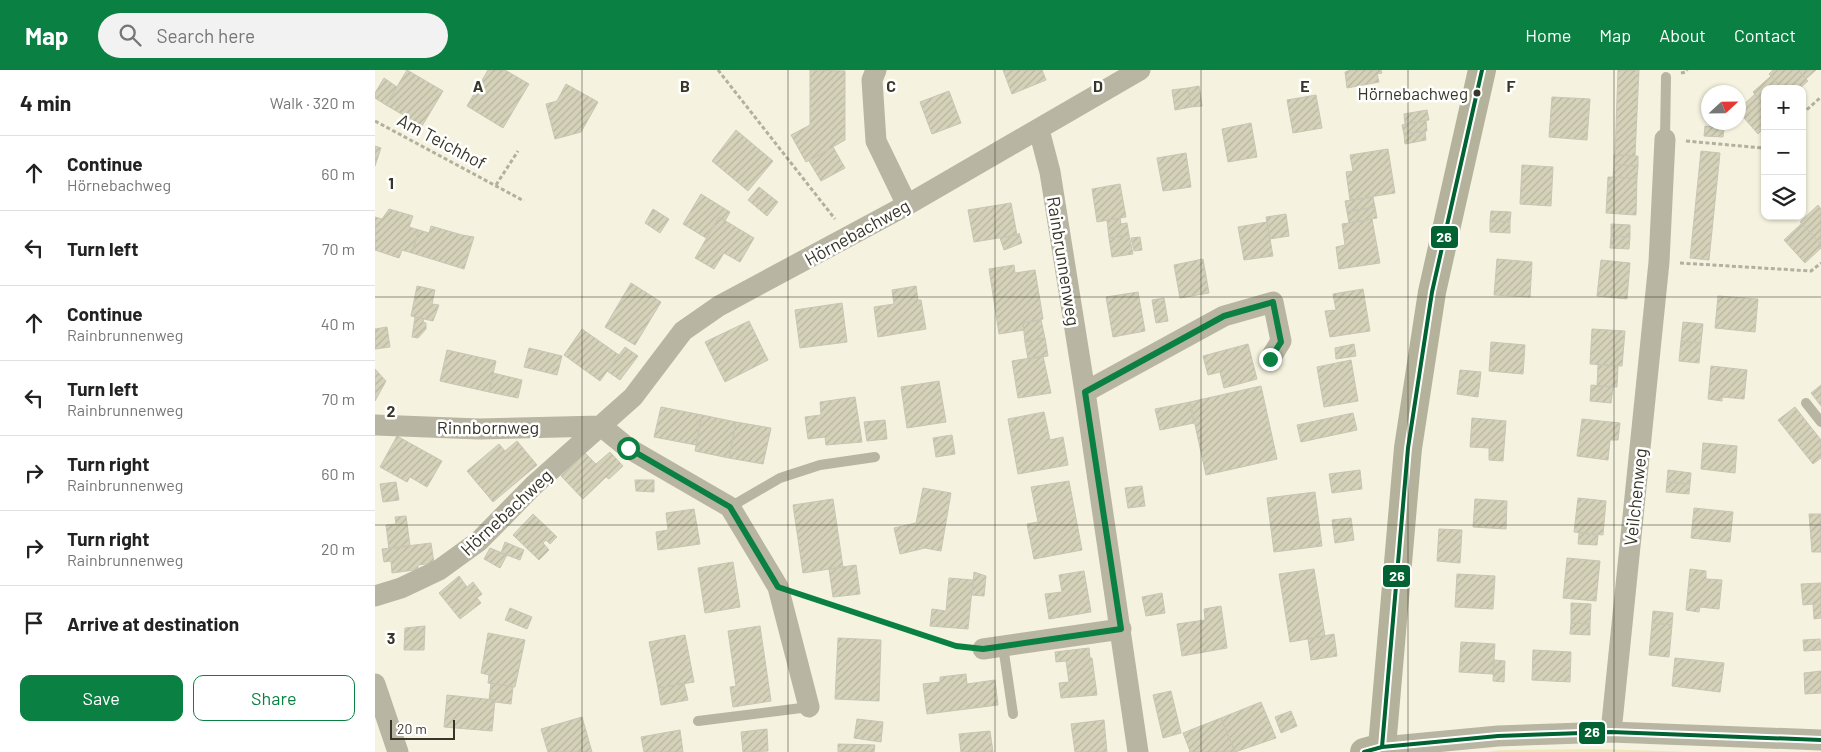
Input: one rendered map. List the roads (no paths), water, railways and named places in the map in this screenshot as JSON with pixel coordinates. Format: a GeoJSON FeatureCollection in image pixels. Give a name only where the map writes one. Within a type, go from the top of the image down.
{"type":"FeatureCollection","features":[{"type":"Feature","properties":{"kind":"street"},"geometry":{"type":"LineString","coordinates":[[876,70],[872,80],[875,141],[907,205]]}},
{"type":"Feature","properties":{"kind":"street","name":"Hörnebachweg"},"geometry":{"type":"LineString","coordinates":[[375,596],[401,588],[439,570],[479,541],[533,485],[633,397],[683,331],[719,306],[907,205],[1140,70]]}},
{"type":"Feature","properties":{"kind":"street"},"geometry":{"type":"LineString","coordinates":[[1482,70],[1432,292],[1408,448],[1373,749],[1498,736],[1611,732],[1821,740]]}},
{"type":"Feature","properties":{"kind":"street","name":"Rainbrunnenweg"},"geometry":{"type":"LineString","coordinates":[[1039,130],[1050,172],[1121,629],[1138,752]]}},
{"type":"Feature","properties":{"kind":"street","name":"Veilchenweg"},"geometry":{"type":"LineString","coordinates":[[1611,732],[1659,262],[1665,139]]}},
{"type":"Feature","properties":{"kind":"street"},"geometry":{"type":"LineString","coordinates":[[1085,392],[1224,316],[1273,302],[1281,342],[1270,359]]}},
{"type":"Feature","properties":{"kind":"street","name":"Rinnbornweg"},"geometry":{"type":"LineString","coordinates":[[375,425],[479,429],[601,426]]}},
{"type":"Feature","properties":{"kind":"street"},"geometry":{"type":"LineString","coordinates":[[601,426],[628,448],[730,507],[778,587],[809,707]]}},
{"type":"Feature","properties":{"kind":"street"},"geometry":{"type":"LineString","coordinates":[[993,647],[1121,629]]}},
{"type":"Feature","properties":{"kind":"street"},"geometry":{"type":"LineString","coordinates":[[375,684],[398,752]]}},
{"type":"Feature","properties":{"kind":"lane"},"geometry":{"type":"LineString","coordinates":[[1665,139],[1666,77]]}},
{"type":"Feature","properties":{"kind":"lane"},"geometry":{"type":"LineString","coordinates":[[1805,403],[1821,422]]}},
{"type":"Feature","properties":{"kind":"lane"},"geometry":{"type":"LineString","coordinates":[[730,507],[780,478],[820,465],[875,457]]}},
{"type":"Feature","properties":{"kind":"lane"},"geometry":{"type":"LineString","coordinates":[[993,647],[1013,714]]}},
{"type":"Feature","properties":{"kind":"lane"},"geometry":{"type":"LineString","coordinates":[[697,720],[809,707]]}},
{"type":"Feature","properties":{"kind":"place","name":"Hörnebachweg"},"geometry":{"type":"Point","coordinates":[1477,93]}}]}
